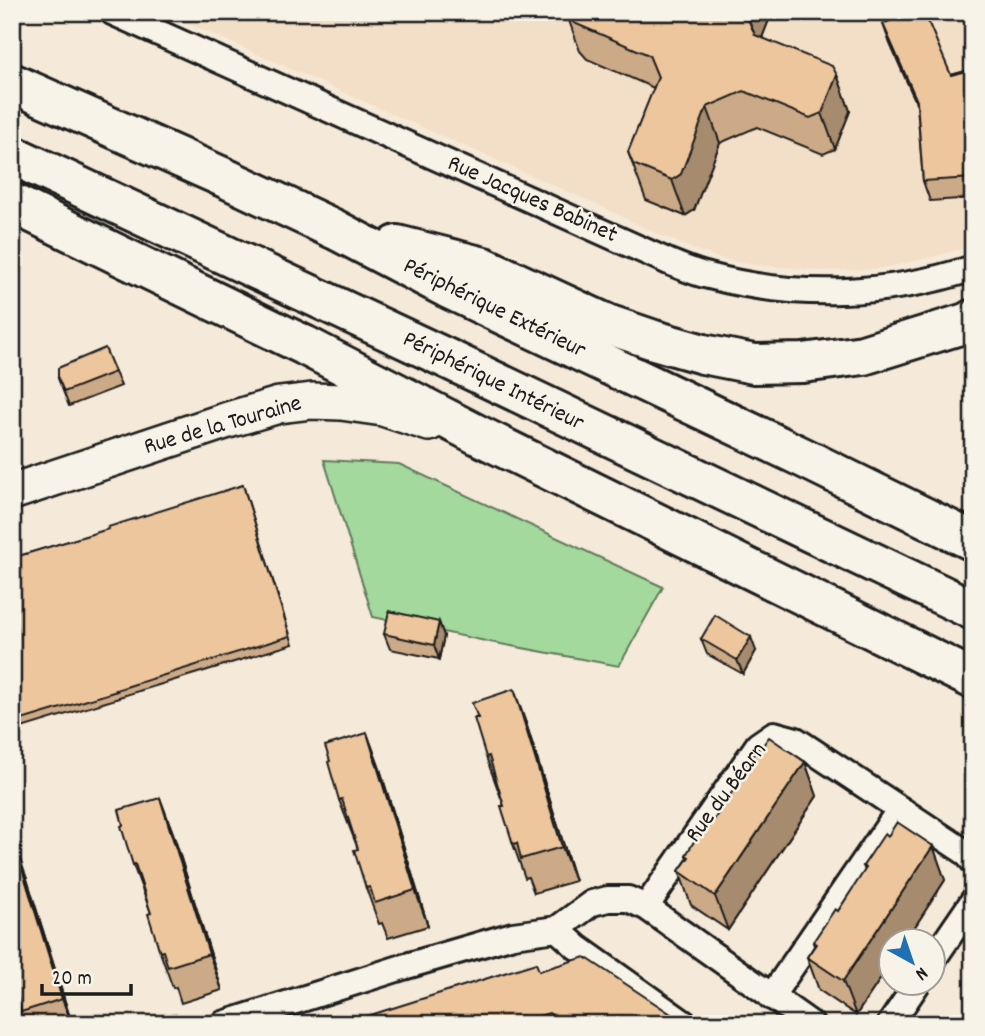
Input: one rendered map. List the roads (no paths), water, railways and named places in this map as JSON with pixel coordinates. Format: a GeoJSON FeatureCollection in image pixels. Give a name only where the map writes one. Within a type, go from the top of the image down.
{"type":"FeatureCollection","features":[{"type":"Feature","properties":{"kind":"highway","name":"Périphérique Extérieur"},"geometry":{"type":"LineString","coordinates":[[12,83],[336,230],[447,288],[973,541]]}},
{"type":"Feature","properties":{"kind":"highway","name":"Périphérique Intérieur"},"geometry":{"type":"LineString","coordinates":[[12,155],[463,366],[973,610]]}},
{"type":"Feature","properties":{"kind":"highway"},"geometry":{"type":"LineString","coordinates":[[12,203],[973,678]]}},
{"type":"Feature","properties":{"kind":"highway"},"geometry":{"type":"LineString","coordinates":[[336,230],[484,267],[619,328],[704,355],[754,364],[803,363],[863,355],[973,319]]}},
{"type":"Feature","properties":{"kind":"street","name":"Rue Jacques Babinet"},"geometry":{"type":"LineString","coordinates":[[112,12],[668,262],[705,276],[744,285],[836,292],[883,289],[927,281],[973,268]]}},
{"type":"Feature","properties":{"kind":"street","name":"Rue de la Touraine"},"geometry":{"type":"LineString","coordinates":[[12,492],[279,405],[341,401],[383,408],[478,435]]}},
{"type":"Feature","properties":{"kind":"street","name":"Rue du Béarn"},"geometry":{"type":"LineString","coordinates":[[646,907],[758,745],[774,734],[796,740],[965,852],[973,861]]}},
{"type":"Feature","properties":{"kind":"street"},"geometry":{"type":"LineString","coordinates":[[771,997],[900,809]]}},
{"type":"Feature","properties":{"kind":"street"},"geometry":{"type":"LineString","coordinates":[[223,1024],[513,935],[557,929],[592,903],[608,899],[628,899],[646,907],[811,1024]]}},
{"type":"Feature","properties":{"kind":"street"},"geometry":{"type":"LineString","coordinates":[[946,942],[973,901]]}},
{"type":"Feature","properties":{"kind":"street"},"geometry":{"type":"LineString","coordinates":[[557,929],[576,947],[685,1024]]}},
{"type":"Feature","properties":{"kind":"street"},"geometry":{"type":"LineString","coordinates":[[890,1024],[908,998]]}}]}
